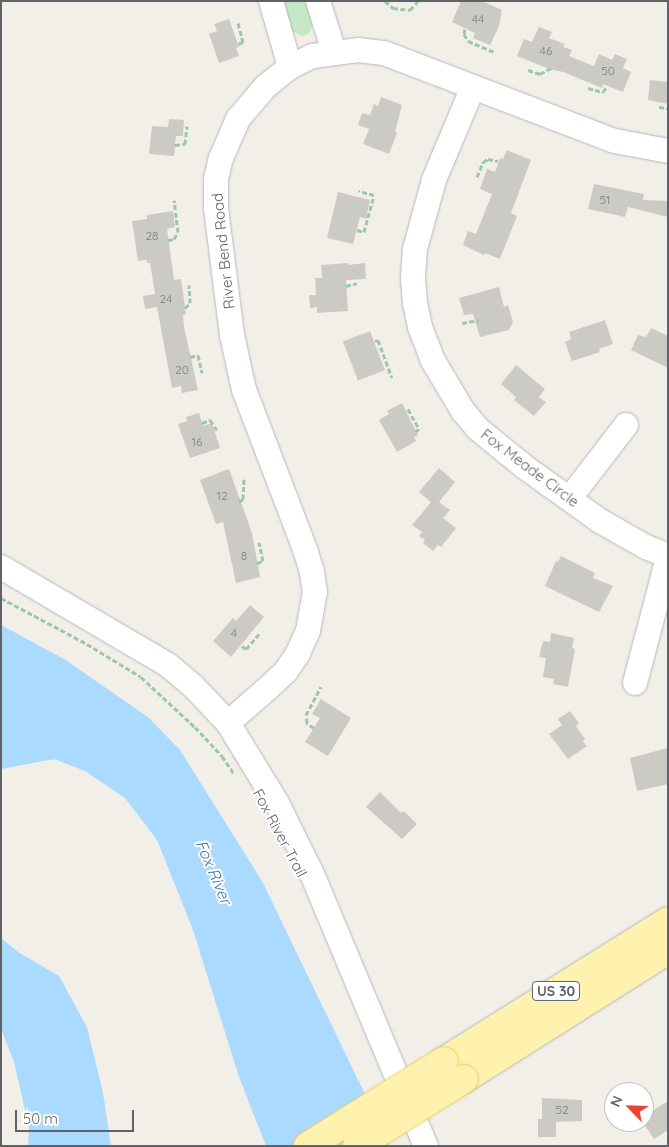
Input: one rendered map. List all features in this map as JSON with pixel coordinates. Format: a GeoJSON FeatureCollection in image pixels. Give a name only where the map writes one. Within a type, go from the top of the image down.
{"type":"FeatureCollection","features":[{"type":"Feature","properties":{"kind":"main road","name":"US 30"},"geometry":{"type":"LineString","coordinates":[[308,1146],[668,921]]}},
{"type":"Feature","properties":{"kind":"main road","name":"US 30"},"geometry":{"type":"LineString","coordinates":[[357,1146],[668,950]]}},
{"type":"Feature","properties":{"kind":"street"},"geometry":{"type":"LineString","coordinates":[[272,1],[290,67]]}},
{"type":"Feature","properties":{"kind":"street"},"geometry":{"type":"LineString","coordinates":[[318,1],[334,52]]}},
{"type":"Feature","properties":{"kind":"street","name":"River Bend Road"},"geometry":{"type":"LineString","coordinates":[[228,723],[267,689],[286,670],[298,653],[308,631],[315,592],[306,552],[254,417],[237,363],[216,208],[216,179],[221,158],[232,131],[252,100],[290,67],[314,56],[358,50],[384,53],[615,140],[668,151]]}},
{"type":"Feature","properties":{"kind":"street","name":"Fox Meade Circle"},"geometry":{"type":"LineString","coordinates":[[473,87],[434,180],[415,249],[414,289],[420,327],[432,359],[448,388],[478,429],[526,468],[621,534],[668,557]]}},
{"type":"Feature","properties":{"kind":"street"},"geometry":{"type":"LineString","coordinates":[[570,498],[626,425]]}},
{"type":"Feature","properties":{"kind":"street"},"geometry":{"type":"LineString","coordinates":[[635,683],[668,557]]}},
{"type":"Feature","properties":{"kind":"street"},"geometry":{"type":"LineString","coordinates":[[1,567],[168,665],[193,686],[228,723],[276,803],[312,874],[426,1146]]}},
{"type":"Feature","properties":{"kind":"path"},"geometry":{"type":"LineString","coordinates":[[385,1],[389,7],[404,10],[410,10],[418,1]]}},
{"type":"Feature","properties":{"kind":"path"},"geometry":{"type":"LineString","coordinates":[[238,24],[243,42],[238,44]]}},
{"type":"Feature","properties":{"kind":"path"},"geometry":{"type":"LineString","coordinates":[[465,29],[464,34],[468,41],[494,52]]}},
{"type":"Feature","properties":{"kind":"path"},"geometry":{"type":"LineString","coordinates":[[528,70],[540,74],[551,68]]}},
{"type":"Feature","properties":{"kind":"path"},"geometry":{"type":"LineString","coordinates":[[588,88],[603,92],[607,86]]}},
{"type":"Feature","properties":{"kind":"path"},"geometry":{"type":"LineString","coordinates":[[660,107],[668,108]]}},
{"type":"Feature","properties":{"kind":"path"},"geometry":{"type":"LineString","coordinates":[[175,145],[185,144],[187,126]]}},
{"type":"Feature","properties":{"kind":"path"},"geometry":{"type":"LineString","coordinates":[[477,176],[483,162],[488,159],[498,161]]}},
{"type":"Feature","properties":{"kind":"path"},"geometry":{"type":"LineString","coordinates":[[357,230],[364,232],[374,195],[359,191]]}},
{"type":"Feature","properties":{"kind":"path"},"geometry":{"type":"LineString","coordinates":[[168,240],[174,239],[178,232],[174,200]]}},
{"type":"Feature","properties":{"kind":"path"},"geometry":{"type":"LineString","coordinates":[[346,286],[357,283]]}},
{"type":"Feature","properties":{"kind":"path"},"geometry":{"type":"LineString","coordinates":[[185,308],[190,300],[189,284]]}},
{"type":"Feature","properties":{"kind":"path"},"geometry":{"type":"LineString","coordinates":[[462,323],[479,320]]}},
{"type":"Feature","properties":{"kind":"path"},"geometry":{"type":"LineString","coordinates":[[375,341],[378,340],[392,378]]}},
{"type":"Feature","properties":{"kind":"path"},"geometry":{"type":"LineString","coordinates":[[190,356],[198,355],[202,373]]}},
{"type":"Feature","properties":{"kind":"path"},"geometry":{"type":"LineString","coordinates":[[408,409],[419,429],[416,431]]}},
{"type":"Feature","properties":{"kind":"path"},"geometry":{"type":"LineString","coordinates":[[202,423],[210,420],[217,430]]}},
{"type":"Feature","properties":{"kind":"path"},"geometry":{"type":"LineString","coordinates":[[239,502],[243,499],[244,479]]}},
{"type":"Feature","properties":{"kind":"path"},"geometry":{"type":"LineString","coordinates":[[257,562],[263,561],[259,542]]}},
{"type":"Feature","properties":{"kind":"path","name":"Fox River Trail"},"geometry":{"type":"LineString","coordinates":[[1,598],[87,644],[141,678],[170,703],[222,756],[238,779]]}},
{"type":"Feature","properties":{"kind":"path"},"geometry":{"type":"LineString","coordinates":[[242,646],[246,649],[260,633]]}},
{"type":"Feature","properties":{"kind":"path"},"geometry":{"type":"LineString","coordinates":[[314,728],[308,723],[306,715],[321,687]]}},
{"type":"Feature","properties":{"kind":"green space"},"geometry":{"type":"Polygon","coordinates":[[[281,1],[306,1],[313,22],[310,33],[303,36],[293,32],[281,1]]]}},
{"type":"Feature","properties":{"kind":"water","name":"Fox River"},"geometry":{"type":"Polygon","coordinates":[[[1,625],[64,659],[148,717],[180,750],[262,881],[390,1146],[266,1146],[239,1077],[193,930],[157,840],[125,798],[85,771],[54,759],[1,769],[1,625]]]}},
{"type":"Feature","properties":{"kind":"water"},"geometry":{"type":"Polygon","coordinates":[[[1,938],[18,952],[59,976],[87,1027],[103,1093],[111,1146],[28,1146],[29,1128],[14,1062],[1,1029],[1,938]]]}},
{"type":"Feature","properties":{"kind":"building"},"geometry":{"type":"Polygon","coordinates":[[[461,1],[482,1],[502,10],[499,26],[490,45],[473,38],[475,33],[452,22],[461,1]]]}},
{"type":"Feature","properties":{"kind":"building"},"geometry":{"type":"Polygon","coordinates":[[[229,19],[239,47],[236,48],[239,56],[219,63],[209,34],[217,31],[214,24],[229,19]]]}},
{"type":"Feature","properties":{"kind":"building"},"geometry":{"type":"Polygon","coordinates":[[[539,27],[552,32],[549,38],[565,44],[563,47],[572,50],[569,56],[594,66],[599,54],[612,60],[615,54],[627,59],[623,68],[631,72],[623,92],[603,84],[602,88],[517,56],[524,39],[532,42],[539,27]]]}},
{"type":"Feature","properties":{"kind":"building"},"geometry":{"type":"Polygon","coordinates":[[[650,80],[668,82],[668,104],[648,100],[650,80]]]}},
{"type":"Feature","properties":{"kind":"building"},"geometry":{"type":"Polygon","coordinates":[[[381,97],[402,105],[395,132],[397,133],[389,154],[363,144],[369,129],[358,125],[362,113],[370,115],[374,104],[378,106],[381,97]]]}},
{"type":"Feature","properties":{"kind":"building"},"geometry":{"type":"Polygon","coordinates":[[[169,119],[184,120],[183,136],[176,136],[174,156],[149,154],[152,126],[168,127],[169,119]]]}},
{"type":"Feature","properties":{"kind":"building"},"geometry":{"type":"Polygon","coordinates":[[[507,150],[531,160],[511,213],[517,216],[500,259],[485,253],[484,255],[463,245],[468,231],[476,234],[492,194],[480,189],[487,169],[495,172],[500,158],[503,159],[507,150]]]}},
{"type":"Feature","properties":{"kind":"building"},"geometry":{"type":"Polygon","coordinates":[[[594,184],[644,194],[643,200],[668,201],[668,217],[628,207],[625,217],[588,209],[594,184]]]}},
{"type":"Feature","properties":{"kind":"building"},"geometry":{"type":"Polygon","coordinates":[[[338,192],[370,200],[366,219],[360,217],[353,244],[327,238],[338,192]]]}},
{"type":"Feature","properties":{"kind":"building"},"geometry":{"type":"Polygon","coordinates":[[[173,211],[175,227],[167,229],[174,280],[181,279],[186,314],[183,315],[184,327],[198,390],[182,393],[181,386],[172,388],[157,307],[145,309],[143,296],[155,294],[150,263],[147,263],[147,260],[138,261],[132,221],[147,219],[147,215],[173,211]]]}},
{"type":"Feature","properties":{"kind":"building"},"geometry":{"type":"Polygon","coordinates":[[[348,263],[348,265],[365,263],[366,279],[346,280],[348,311],[317,313],[317,307],[310,308],[309,295],[316,295],[315,278],[322,278],[321,265],[348,263]]]}},
{"type":"Feature","properties":{"kind":"building"},"geometry":{"type":"Polygon","coordinates":[[[499,287],[504,307],[508,305],[513,322],[509,330],[480,337],[473,314],[464,315],[459,298],[499,287]]]}},
{"type":"Feature","properties":{"kind":"building"},"geometry":{"type":"Polygon","coordinates":[[[605,320],[613,344],[599,349],[600,352],[572,361],[565,342],[571,339],[569,332],[605,320]]]}},
{"type":"Feature","properties":{"kind":"building"},"geometry":{"type":"Polygon","coordinates":[[[651,328],[668,336],[668,368],[631,350],[638,335],[646,337],[651,328]]]}},
{"type":"Feature","properties":{"kind":"building"},"geometry":{"type":"Polygon","coordinates":[[[370,331],[385,370],[358,381],[343,341],[370,331]]]}},
{"type":"Feature","properties":{"kind":"building"},"geometry":{"type":"Polygon","coordinates":[[[516,365],[545,389],[539,397],[546,402],[534,416],[514,400],[516,397],[501,384],[516,365]]]}},
{"type":"Feature","properties":{"kind":"building"},"geometry":{"type":"Polygon","coordinates":[[[402,403],[418,435],[414,437],[416,441],[397,452],[379,420],[389,414],[387,411],[402,403]]]}},
{"type":"Feature","properties":{"kind":"building"},"geometry":{"type":"Polygon","coordinates":[[[199,413],[203,426],[212,423],[220,448],[190,458],[178,424],[187,421],[186,417],[199,413]]]}},
{"type":"Feature","properties":{"kind":"building"},"geometry":{"type":"Polygon","coordinates":[[[439,468],[455,482],[439,502],[450,510],[443,518],[456,528],[441,547],[438,545],[433,551],[423,543],[425,540],[419,536],[422,532],[412,525],[431,502],[419,492],[439,468]]]}},
{"type":"Feature","properties":{"kind":"building"},"geometry":{"type":"Polygon","coordinates":[[[229,469],[252,533],[260,577],[236,583],[223,522],[216,524],[200,480],[229,469]]]}},
{"type":"Feature","properties":{"kind":"building"},"geometry":{"type":"Polygon","coordinates":[[[561,556],[595,573],[593,578],[613,586],[599,612],[545,586],[556,561],[558,562],[561,556]]]}},
{"type":"Feature","properties":{"kind":"building"},"geometry":{"type":"Polygon","coordinates":[[[250,605],[264,617],[231,657],[213,641],[233,618],[236,621],[250,605]]]}},
{"type":"Feature","properties":{"kind":"building"},"geometry":{"type":"Polygon","coordinates":[[[551,633],[574,638],[572,648],[575,649],[568,687],[553,684],[554,679],[543,677],[546,658],[539,657],[543,641],[550,642],[551,633]]]}},
{"type":"Feature","properties":{"kind":"building"},"geometry":{"type":"Polygon","coordinates":[[[321,699],[351,718],[328,756],[305,742],[320,718],[312,714],[321,699]]]}},
{"type":"Feature","properties":{"kind":"building"},"geometry":{"type":"Polygon","coordinates":[[[570,711],[579,723],[576,726],[585,739],[583,741],[587,746],[568,759],[549,734],[562,725],[558,719],[570,711]]]}},
{"type":"Feature","properties":{"kind":"building"},"geometry":{"type":"Polygon","coordinates":[[[668,748],[668,784],[637,791],[630,758],[668,748]]]}},
{"type":"Feature","properties":{"kind":"building"},"geometry":{"type":"Polygon","coordinates":[[[380,792],[401,813],[404,811],[417,824],[402,839],[366,807],[380,792]]]}},
{"type":"Feature","properties":{"kind":"building"},"geometry":{"type":"Polygon","coordinates":[[[542,1098],[582,1100],[582,1121],[556,1122],[556,1137],[538,1137],[538,1119],[542,1119],[542,1098]]]}},
{"type":"Feature","properties":{"kind":"building"},"geometry":{"type":"Polygon","coordinates":[[[668,1101],[668,1130],[654,1139],[649,1132],[654,1132],[654,1110],[668,1101]]]}}]}
